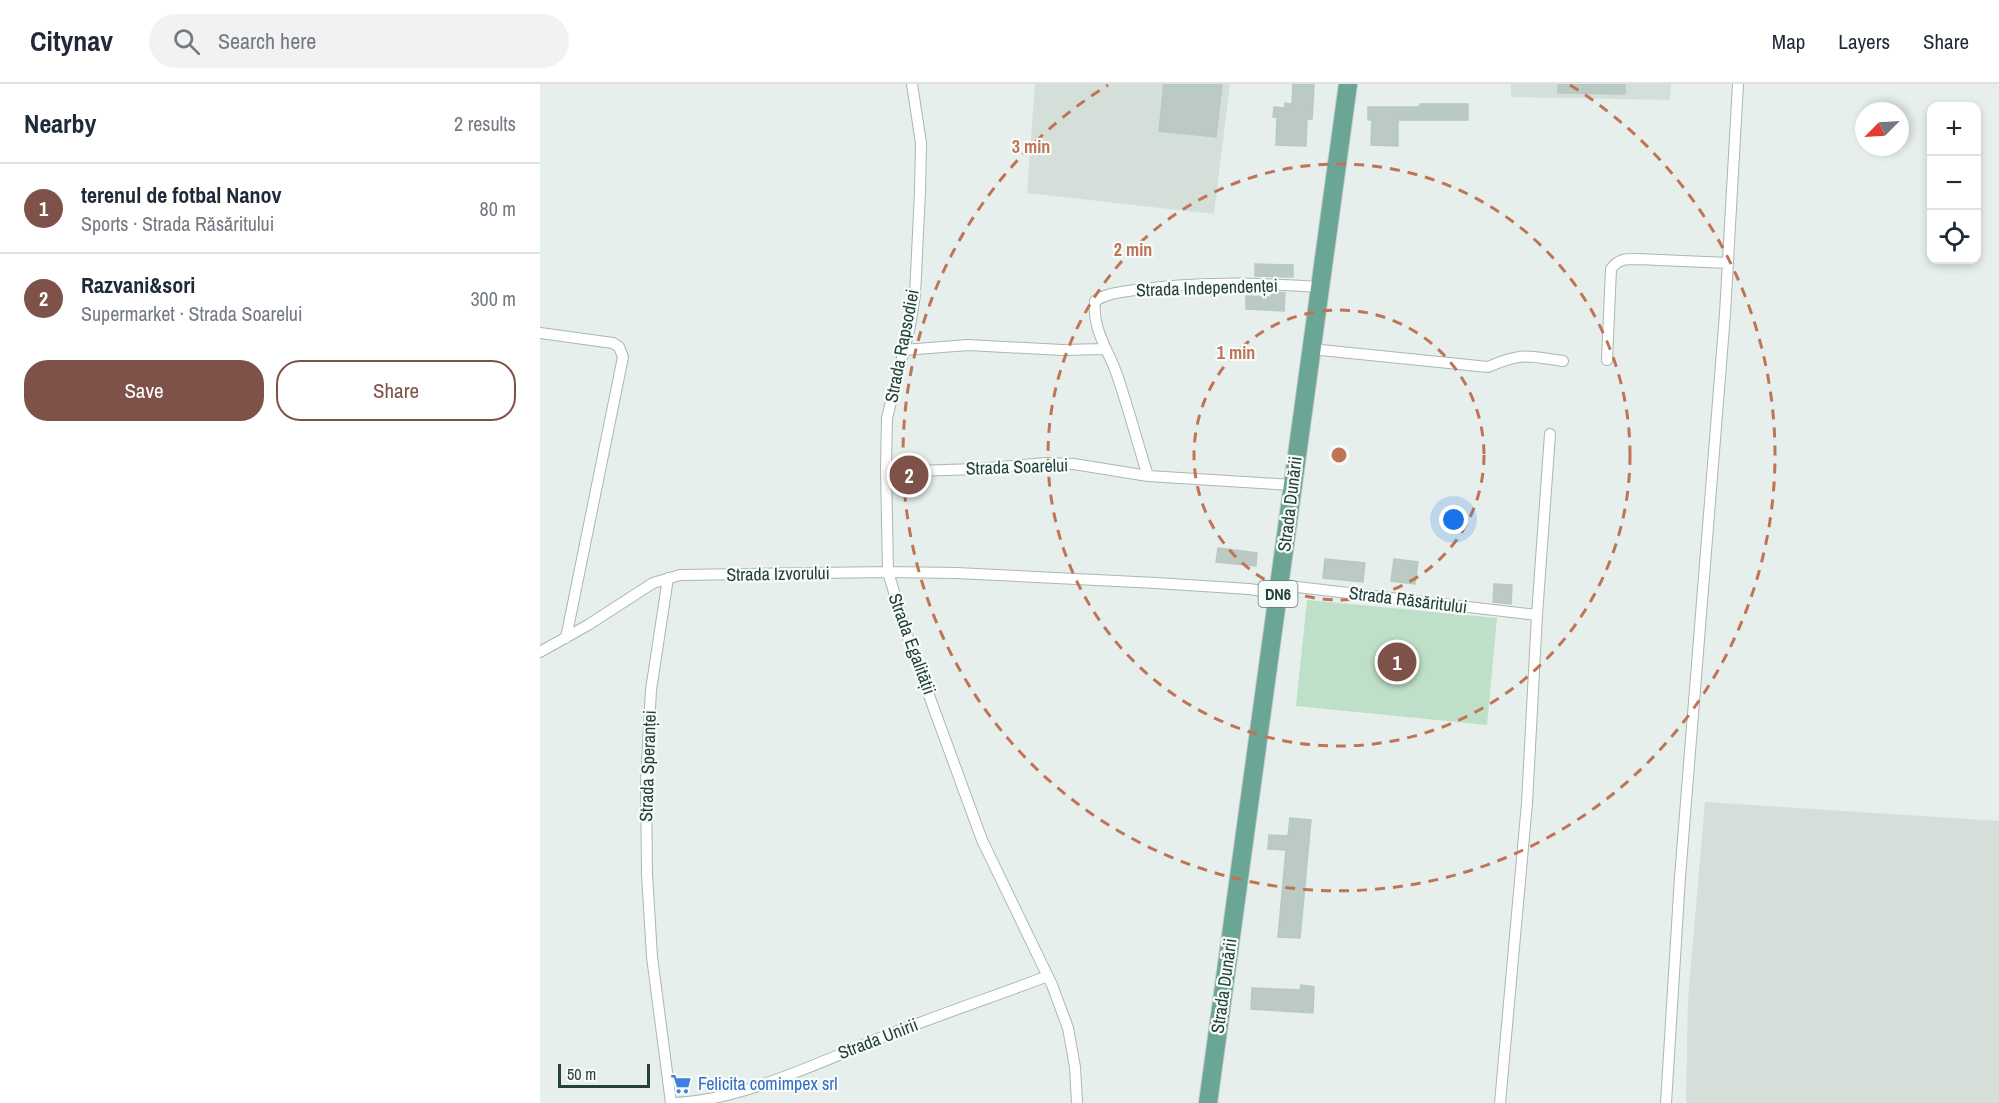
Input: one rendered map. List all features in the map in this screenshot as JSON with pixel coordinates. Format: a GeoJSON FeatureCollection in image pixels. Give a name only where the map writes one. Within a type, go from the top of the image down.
{"type":"FeatureCollection","features":[{"type":"Feature","properties":{"kind":"main road","name":"Strada Dunării"},"geometry":{"type":"LineString","coordinates":[[1208,1103],[1348,84]]}},
{"type":"Feature","properties":{"kind":"street","name":"Strada Rapsodiei"},"geometry":{"type":"LineString","coordinates":[[888,572],[887,418],[915,295],[921,143],[912,84]]}},
{"type":"Feature","properties":{"kind":"street"},"geometry":{"type":"LineString","coordinates":[[1666,1103],[1680,877],[1701,636],[1728,263],[1738,84]]}},
{"type":"Feature","properties":{"kind":"street"},"geometry":{"type":"LineString","coordinates":[[1607,360],[1611,269],[1615,262],[1623,259],[1636,259],[1728,263]]}},
{"type":"Feature","properties":{"kind":"street","name":"Strada Independenței"},"geometry":{"type":"LineString","coordinates":[[1104,349],[1095,318],[1095,301],[1101,297],[1171,286],[1234,284],[1320,287]]}},
{"type":"Feature","properties":{"kind":"street"},"geometry":{"type":"LineString","coordinates":[[540,333],[613,343],[619,347],[624,357],[566,638]]}},
{"type":"Feature","properties":{"kind":"street"},"geometry":{"type":"LineString","coordinates":[[904,350],[968,345],[1062,350],[1104,349],[1115,371],[1148,476]]}},
{"type":"Feature","properties":{"kind":"street"},"geometry":{"type":"LineString","coordinates":[[1311,350],[1488,367],[1523,355],[1563,361]]}},
{"type":"Feature","properties":{"kind":"street"},"geometry":{"type":"LineString","coordinates":[[1500,1103],[1527,803],[1550,434]]}},
{"type":"Feature","properties":{"kind":"street","name":"Strada Soarelui"},"geometry":{"type":"LineString","coordinates":[[886,472],[975,469],[1047,463],[1074,464],[1148,476],[1292,485]]}},
{"type":"Feature","properties":{"kind":"street","name":"Strada Izvorului"},"geometry":{"type":"LineString","coordinates":[[668,578],[680,575],[888,572]]}},
{"type":"Feature","properties":{"kind":"street","name":"Strada Egalității"},"geometry":{"type":"LineString","coordinates":[[1077,1103],[1075,1067],[1068,1028],[1048,976],[982,840],[908,638],[888,572],[1279,589]]}},
{"type":"Feature","properties":{"kind":"street"},"geometry":{"type":"LineString","coordinates":[[540,652],[653,583],[668,578]]}},
{"type":"Feature","properties":{"kind":"street","name":"Strada Speranței"},"geometry":{"type":"LineString","coordinates":[[668,578],[651,690],[646,782],[652,957],[671,1103]]}},
{"type":"Feature","properties":{"kind":"street","name":"Strada Răsăritului"},"geometry":{"type":"LineString","coordinates":[[1279,589],[1537,615]]}},
{"type":"Feature","properties":{"kind":"street","name":"Strada Unirii"},"geometry":{"type":"LineString","coordinates":[[671,1103],[694,1102],[728,1095],[1048,976]]}},
{"type":"Feature","properties":{"kind":"shaded area"},"geometry":{"type":"Polygon","coordinates":[[[1035,84],[1230,84],[1214,214],[1027,193],[1035,84]]]}},
{"type":"Feature","properties":{"kind":"shaded area"},"geometry":{"type":"Polygon","coordinates":[[[1511,84],[1671,84],[1670,100],[1511,97],[1511,84]]]}},
{"type":"Feature","properties":{"kind":"shaded area"},"geometry":{"type":"Polygon","coordinates":[[[1705,802],[1999,821],[1999,1103],[1686,1103],[1688,999],[1705,802]]]}},
{"type":"Feature","properties":{"kind":"green space"},"geometry":{"type":"Polygon","coordinates":[[[1307,600],[1497,618],[1487,725],[1296,706],[1307,600]]]}},
{"type":"Feature","properties":{"kind":"building"},"geometry":{"type":"Polygon","coordinates":[[[1164,84],[1222,84],[1216,137],[1159,131],[1164,84]]]}},
{"type":"Feature","properties":{"kind":"building"},"geometry":{"type":"Polygon","coordinates":[[[1293,84],[1314,84],[1312,119],[1307,119],[1306,146],[1276,145],[1277,117],[1273,117],[1274,107],[1285,108],[1285,103],[1292,104],[1293,84]]]}},
{"type":"Feature","properties":{"kind":"building"},"geometry":{"type":"Polygon","coordinates":[[[1558,84],[1625,84],[1625,94],[1558,93],[1558,84]]]}},
{"type":"Feature","properties":{"kind":"building"},"geometry":{"type":"Polygon","coordinates":[[[1420,104],[1468,104],[1468,120],[1398,120],[1398,146],[1371,145],[1372,120],[1368,120],[1368,107],[1420,107],[1420,104]]]}},
{"type":"Feature","properties":{"kind":"building"},"geometry":{"type":"Polygon","coordinates":[[[1255,264],[1293,265],[1293,277],[1255,276],[1255,264]]]}},
{"type":"Feature","properties":{"kind":"building"},"geometry":{"type":"Polygon","coordinates":[[[1272,292],[1285,293],[1284,311],[1246,309],[1246,296],[1271,297],[1272,292]]]}},
{"type":"Feature","properties":{"kind":"building"},"geometry":{"type":"Polygon","coordinates":[[[1218,548],[1257,553],[1256,566],[1216,562],[1218,548]]]}},
{"type":"Feature","properties":{"kind":"building"},"geometry":{"type":"Polygon","coordinates":[[[1325,559],[1365,563],[1363,582],[1323,578],[1325,559]]]}},
{"type":"Feature","properties":{"kind":"building"},"geometry":{"type":"Polygon","coordinates":[[[1394,559],[1418,562],[1415,584],[1391,581],[1394,559]]]}},
{"type":"Feature","properties":{"kind":"building"},"geometry":{"type":"Polygon","coordinates":[[[1494,584],[1512,585],[1511,604],[1493,602],[1494,584]]]}},
{"type":"Feature","properties":{"kind":"building"},"geometry":{"type":"Polygon","coordinates":[[[1290,818],[1311,820],[1300,938],[1278,937],[1286,850],[1268,849],[1269,835],[1288,836],[1290,818]]]}},
{"type":"Feature","properties":{"kind":"building"},"geometry":{"type":"Polygon","coordinates":[[[1301,985],[1314,987],[1313,1013],[1251,1009],[1252,988],[1300,990],[1301,985]]]}},
{"type":"Feature","properties":{"kind":"place","name":"Razvani&sori"},"geometry":{"type":"Point","coordinates":[909,475]}},
{"type":"Feature","properties":{"kind":"place","name":"terenul de fotbal Nanov"},"geometry":{"type":"Point","coordinates":[1397,662]}},
{"type":"Feature","properties":{"kind":"place","name":"Felicita comimpex srl"},"geometry":{"type":"Point","coordinates":[681,1084]}}]}
